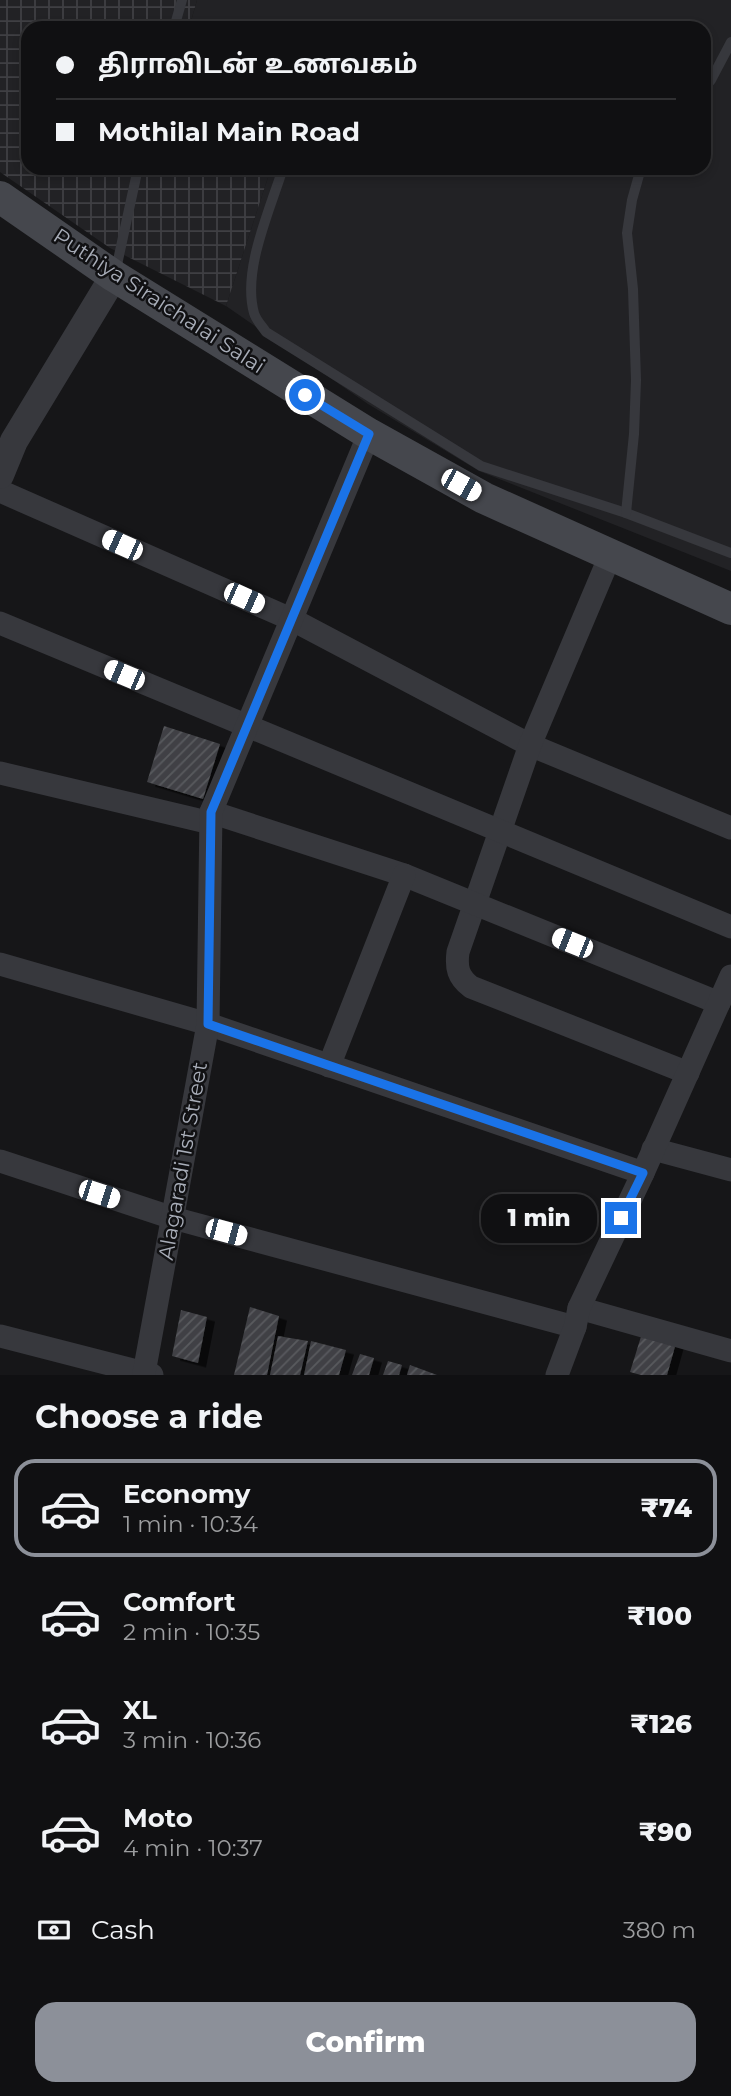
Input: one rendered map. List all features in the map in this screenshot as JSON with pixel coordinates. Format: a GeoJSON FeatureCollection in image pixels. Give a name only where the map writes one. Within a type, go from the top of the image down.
{"type":"FeatureCollection","features":[{"type":"Feature","properties":{"kind":"main road","name":"Puthiya Siraichalai Salai"},"geometry":{"type":"LineString","coordinates":[[0,197],[114,276],[369,434],[484,498],[731,609]]}},
{"type":"Feature","properties":{"kind":"street"},"geometry":{"type":"LineString","coordinates":[[0,188],[37,221]]}},
{"type":"Feature","properties":{"kind":"street"},"geometry":{"type":"LineString","coordinates":[[0,205],[37,221]]}},
{"type":"Feature","properties":{"kind":"street"},"geometry":{"type":"LineString","coordinates":[[0,475],[15,441],[114,276]]}},
{"type":"Feature","properties":{"kind":"street","name":"Alagaradi 1st Street"},"geometry":{"type":"LineString","coordinates":[[148,1374],[208,1024],[211,817],[369,434]]}},
{"type":"Feature","properties":{"kind":"street"},"geometry":{"type":"LineString","coordinates":[[0,492],[293,620],[530,745],[731,828]]}},
{"type":"Feature","properties":{"kind":"street"},"geometry":{"type":"LineString","coordinates":[[610,555],[530,745],[458,952],[456,967],[462,980],[471,987],[688,1073]]}},
{"type":"Feature","properties":{"kind":"street"},"geometry":{"type":"LineString","coordinates":[[0,623],[731,927]]}},
{"type":"Feature","properties":{"kind":"street"},"geometry":{"type":"LineString","coordinates":[[0,773],[211,817],[404,875],[719,1003]]}},
{"type":"Feature","properties":{"kind":"street"},"geometry":{"type":"LineString","coordinates":[[329,1066],[404,875]]}},
{"type":"Feature","properties":{"kind":"street"},"geometry":{"type":"LineString","coordinates":[[0,964],[208,1024],[643,1173]]}},
{"type":"Feature","properties":{"kind":"street"},"geometry":{"type":"LineString","coordinates":[[557,1375],[577,1317],[731,975]]}},
{"type":"Feature","properties":{"kind":"street"},"geometry":{"type":"LineString","coordinates":[[653,1149],[731,1170]]}},
{"type":"Feature","properties":{"kind":"street"},"geometry":{"type":"LineString","coordinates":[[0,1161],[173,1218],[577,1317],[731,1351]]}},
{"type":"Feature","properties":{"kind":"street"},"geometry":{"type":"LineString","coordinates":[[0,1336],[148,1374]]}},
{"type":"Feature","properties":{"kind":"lane"},"geometry":{"type":"LineString","coordinates":[[176,21],[182,0]]}},
{"type":"Feature","properties":{"kind":"lane"},"geometry":{"type":"LineString","coordinates":[[711,80],[731,43]]}},
{"type":"Feature","properties":{"kind":"lane"},"geometry":{"type":"LineString","coordinates":[[114,276],[136,175]]}},
{"type":"Feature","properties":{"kind":"lane"},"geometry":{"type":"LineString","coordinates":[[281,175],[258,248],[251,281],[254,315],[266,332],[481,466],[626,513],[731,553]]}},
{"type":"Feature","properties":{"kind":"lane"},"geometry":{"type":"LineString","coordinates":[[626,513],[636,380],[633,289],[627,233],[639,175]]}},
{"type":"Feature","properties":{"kind":"shaded area"},"geometry":{"type":"Polygon","coordinates":[[[0,0],[197,0],[191,21],[21,21],[21,175],[269,175],[226,306],[110,248],[0,172],[0,0]]]}},
{"type":"Feature","properties":{"kind":"shaded area"},"geometry":{"type":"Polygon","coordinates":[[[197,0],[731,0],[731,571],[479,471],[368,404],[226,306],[269,175],[711,175],[711,21],[191,21],[197,0]]]}},
{"type":"Feature","properties":{"kind":"building"},"geometry":{"type":"Polygon","coordinates":[[[164,726],[220,744],[203,799],[147,782],[164,726]]]}},
{"type":"Feature","properties":{"kind":"building"},"geometry":{"type":"Polygon","coordinates":[[[250,1307],[279,1316],[267,1375],[234,1375],[250,1307]]]}},
{"type":"Feature","properties":{"kind":"building"},"geometry":{"type":"Polygon","coordinates":[[[181,1310],[207,1317],[198,1363],[172,1356],[181,1310]]]}},
{"type":"Feature","properties":{"kind":"building"},"geometry":{"type":"Polygon","coordinates":[[[644,1327],[678,1336],[667,1375],[641,1375],[630,1372],[644,1327]]]}},
{"type":"Feature","properties":{"kind":"building"},"geometry":{"type":"Polygon","coordinates":[[[278,1336],[308,1341],[300,1375],[270,1375],[278,1336]]]}},
{"type":"Feature","properties":{"kind":"building"},"geometry":{"type":"Polygon","coordinates":[[[311,1341],[346,1350],[339,1375],[304,1375],[311,1341]]]}},
{"type":"Feature","properties":{"kind":"building"},"geometry":{"type":"Polygon","coordinates":[[[360,1354],[374,1358],[369,1375],[352,1375],[360,1354]]]}},
{"type":"Feature","properties":{"kind":"building"},"geometry":{"type":"Polygon","coordinates":[[[388,1361],[402,1365],[399,1375],[383,1375],[388,1361]]]}},
{"type":"Feature","properties":{"kind":"building"},"geometry":{"type":"Polygon","coordinates":[[[410,1365],[437,1375],[407,1375],[410,1365]]]}},
{"type":"Feature","properties":{"kind":"route"},"geometry":{"type":"LineString","coordinates":[[305,395],[369,434],[211,812],[208,1024],[643,1173],[621,1218]]}}]}
